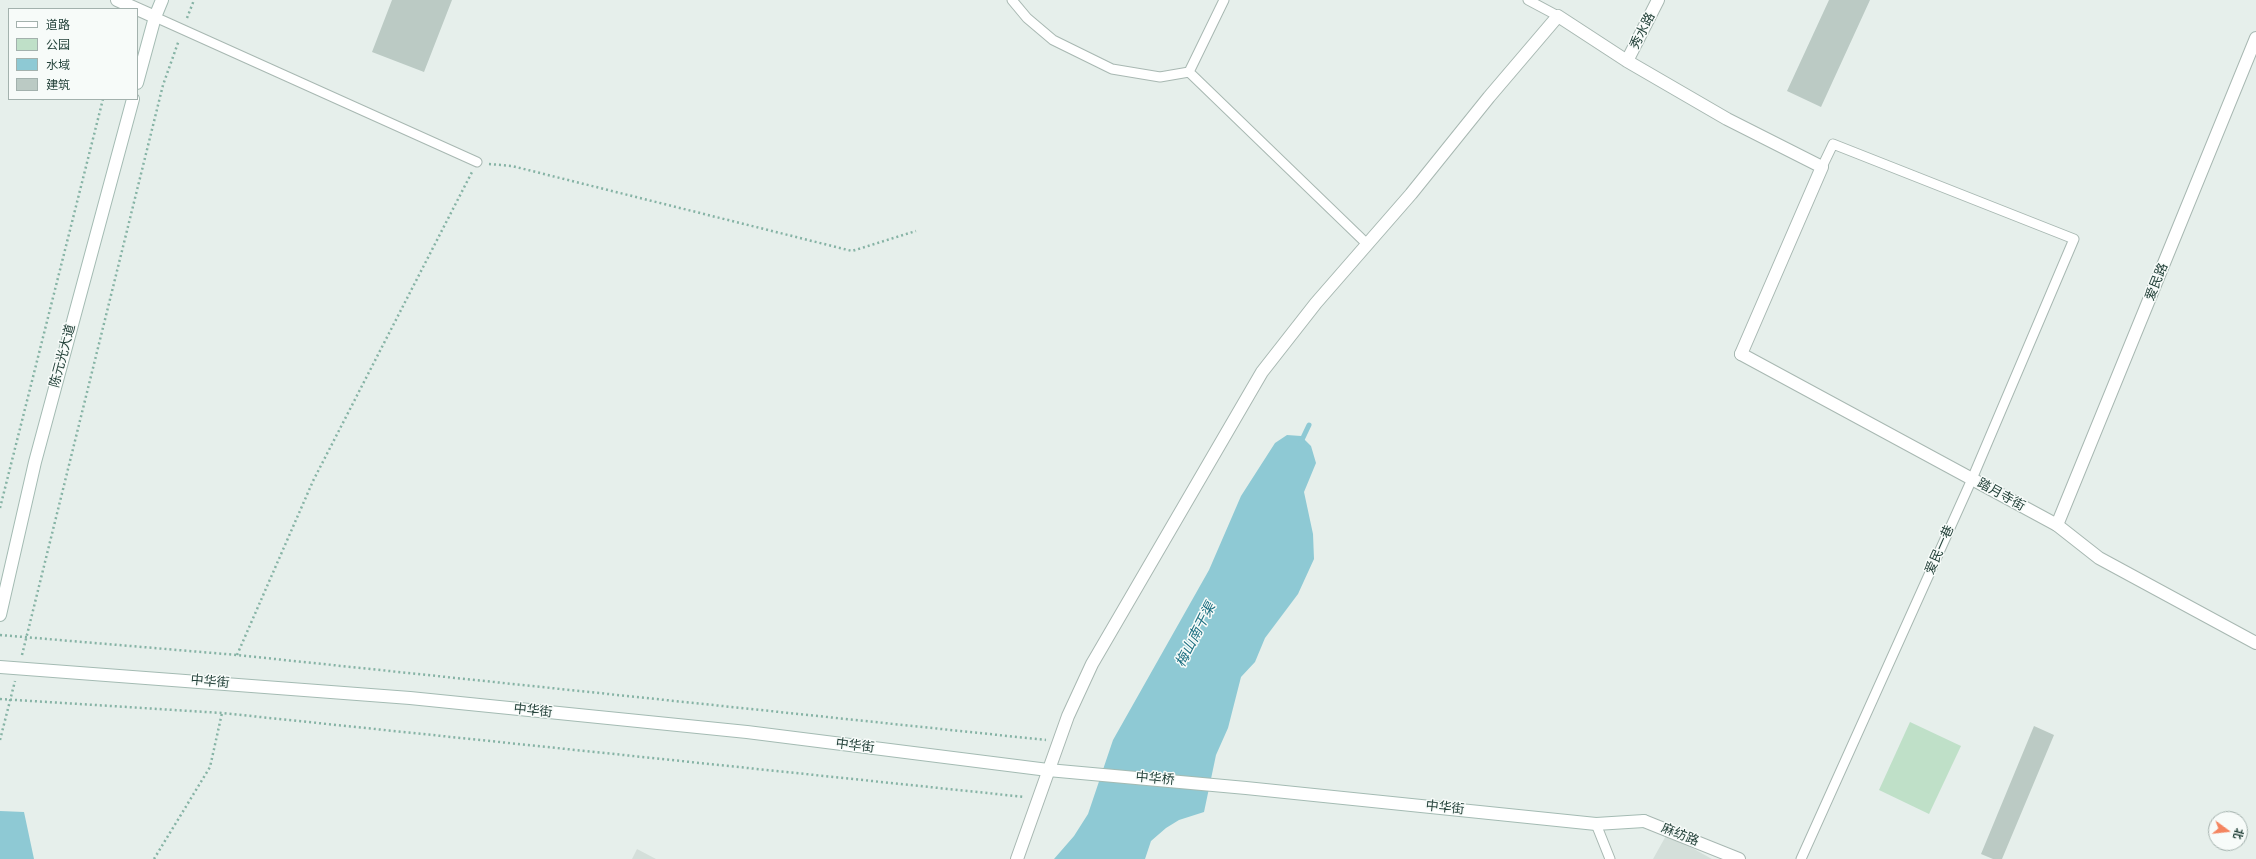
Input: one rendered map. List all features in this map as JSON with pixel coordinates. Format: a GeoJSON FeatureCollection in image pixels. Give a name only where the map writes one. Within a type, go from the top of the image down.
{"type":"FeatureCollection","features":[{"type":"Feature","properties":{"kind":"street"},"geometry":{"type":"LineString","coordinates":[[117,0],[135,8]]}},
{"type":"Feature","properties":{"kind":"street"},"geometry":{"type":"LineString","coordinates":[[138,79],[155,17],[162,0]]}},
{"type":"Feature","properties":{"kind":"street","name":"秀水路"},"geometry":{"type":"LineString","coordinates":[[1627,61],[1658,0]]}},
{"type":"Feature","properties":{"kind":"street"},"geometry":{"type":"LineString","coordinates":[[138,9],[155,17]]}},
{"type":"Feature","properties":{"kind":"street"},"geometry":{"type":"LineString","coordinates":[[1017,859],[1068,716],[1092,664],[1262,372],[1316,303],[1558,16],[1627,61],[1727,119],[1822,168]]}},
{"type":"Feature","properties":{"kind":"street","name":"爱民路"},"geometry":{"type":"LineString","coordinates":[[2057,525],[2256,38]]}},
{"type":"Feature","properties":{"kind":"street","name":"陈元光大道"},"geometry":{"type":"LineString","coordinates":[[0,615],[37,454],[133,100]]}},
{"type":"Feature","properties":{"kind":"street","name":"踏月寺街"},"geometry":{"type":"LineString","coordinates":[[1822,168],[1741,354],[2057,525],[2099,558],[2256,643]]}},
{"type":"Feature","properties":{"kind":"street","name":"中华街"},"geometry":{"type":"LineString","coordinates":[[0,667],[19,667],[449,702],[747,732],[1064,771]]}},
{"type":"Feature","properties":{"kind":"street","name":"中华桥"},"geometry":{"type":"LineString","coordinates":[[1064,771],[1246,788]]}},
{"type":"Feature","properties":{"kind":"street","name":"中华街"},"geometry":{"type":"LineString","coordinates":[[1246,788],[1596,824],[1644,821]]}},
{"type":"Feature","properties":{"kind":"street","name":"麻纺路"},"geometry":{"type":"LineString","coordinates":[[1644,821],[1739,859]]}},
{"type":"Feature","properties":{"kind":"lane"},"geometry":{"type":"LineString","coordinates":[[1012,0],[1027,18],[1053,40],[1112,68],[1160,77],[1189,72]]}},
{"type":"Feature","properties":{"kind":"lane"},"geometry":{"type":"LineString","coordinates":[[1189,72],[1224,0]]}},
{"type":"Feature","properties":{"kind":"lane"},"geometry":{"type":"LineString","coordinates":[[1528,0],[1558,16]]}},
{"type":"Feature","properties":{"kind":"lane"},"geometry":{"type":"LineString","coordinates":[[155,17],[477,162]]}},
{"type":"Feature","properties":{"kind":"lane"},"geometry":{"type":"LineString","coordinates":[[1189,72],[1367,244]]}},
{"type":"Feature","properties":{"kind":"lane","name":"爱民一巷"},"geometry":{"type":"LineString","coordinates":[[1801,859],[1972,479],[2074,239],[1833,144],[1822,168]]}},
{"type":"Feature","properties":{"kind":"lane"},"geometry":{"type":"LineString","coordinates":[[1596,824],[1610,859]]}},
{"type":"Feature","properties":{"kind":"path"},"geometry":{"type":"LineString","coordinates":[[0,740],[162,85],[194,0]]}},
{"type":"Feature","properties":{"kind":"path"},"geometry":{"type":"LineString","coordinates":[[0,508],[103,100]]}},
{"type":"Feature","properties":{"kind":"path"},"geometry":{"type":"LineString","coordinates":[[0,635],[237,655],[313,481],[477,162],[512,166],[852,251],[916,230]]}},
{"type":"Feature","properties":{"kind":"path"},"geometry":{"type":"LineString","coordinates":[[0,699],[222,713],[210,767],[154,859]]}},
{"type":"Feature","properties":{"kind":"shaded area"},"geometry":{"type":"Polygon","coordinates":[[[1667,834],[1712,859],[1653,859],[1667,834]]]}},
{"type":"Feature","properties":{"kind":"shaded area"},"geometry":{"type":"Polygon","coordinates":[[[637,849],[656,859],[632,859],[637,849]]]}},
{"type":"Feature","properties":{"kind":"green space"},"geometry":{"type":"Polygon","coordinates":[[[1910,722],[1961,746],[1929,814],[1879,790],[1910,722]]]}},
{"type":"Feature","properties":{"kind":"water"},"geometry":{"type":"Polygon","coordinates":[[[1287,435],[1301,436],[1311,446],[1316,463],[1304,492],[1313,534],[1314,559],[1298,594],[1265,638],[1255,662],[1241,677],[1228,728],[1216,755],[1204,812],[1179,820],[1166,828],[1151,841],[1145,859],[1054,859],[1074,836],[1088,814],[1113,740],[1209,570],[1241,496],[1275,443],[1287,435]]]}},
{"type":"Feature","properties":{"kind":"water"},"geometry":{"type":"Polygon","coordinates":[[[0,811],[24,812],[34,859],[0,859],[0,811]]]}},
{"type":"Feature","properties":{"kind":"building"},"geometry":{"type":"Polygon","coordinates":[[[392,0],[452,0],[424,72],[372,52],[392,0]]]}},
{"type":"Feature","properties":{"kind":"building"},"geometry":{"type":"Polygon","coordinates":[[[1829,0],[1870,0],[1821,107],[1787,91],[1829,0]]]}},
{"type":"Feature","properties":{"kind":"building"},"geometry":{"type":"Polygon","coordinates":[[[2034,726],[2054,735],[2002,859],[1993,859],[1981,854],[2034,726]]]}},
{"type":"Feature","properties":{"kind":"waterway","name":"梅山南干渠"},"geometry":{"type":"LineString","coordinates":[[1300,444],[1309,425]]}}]}
